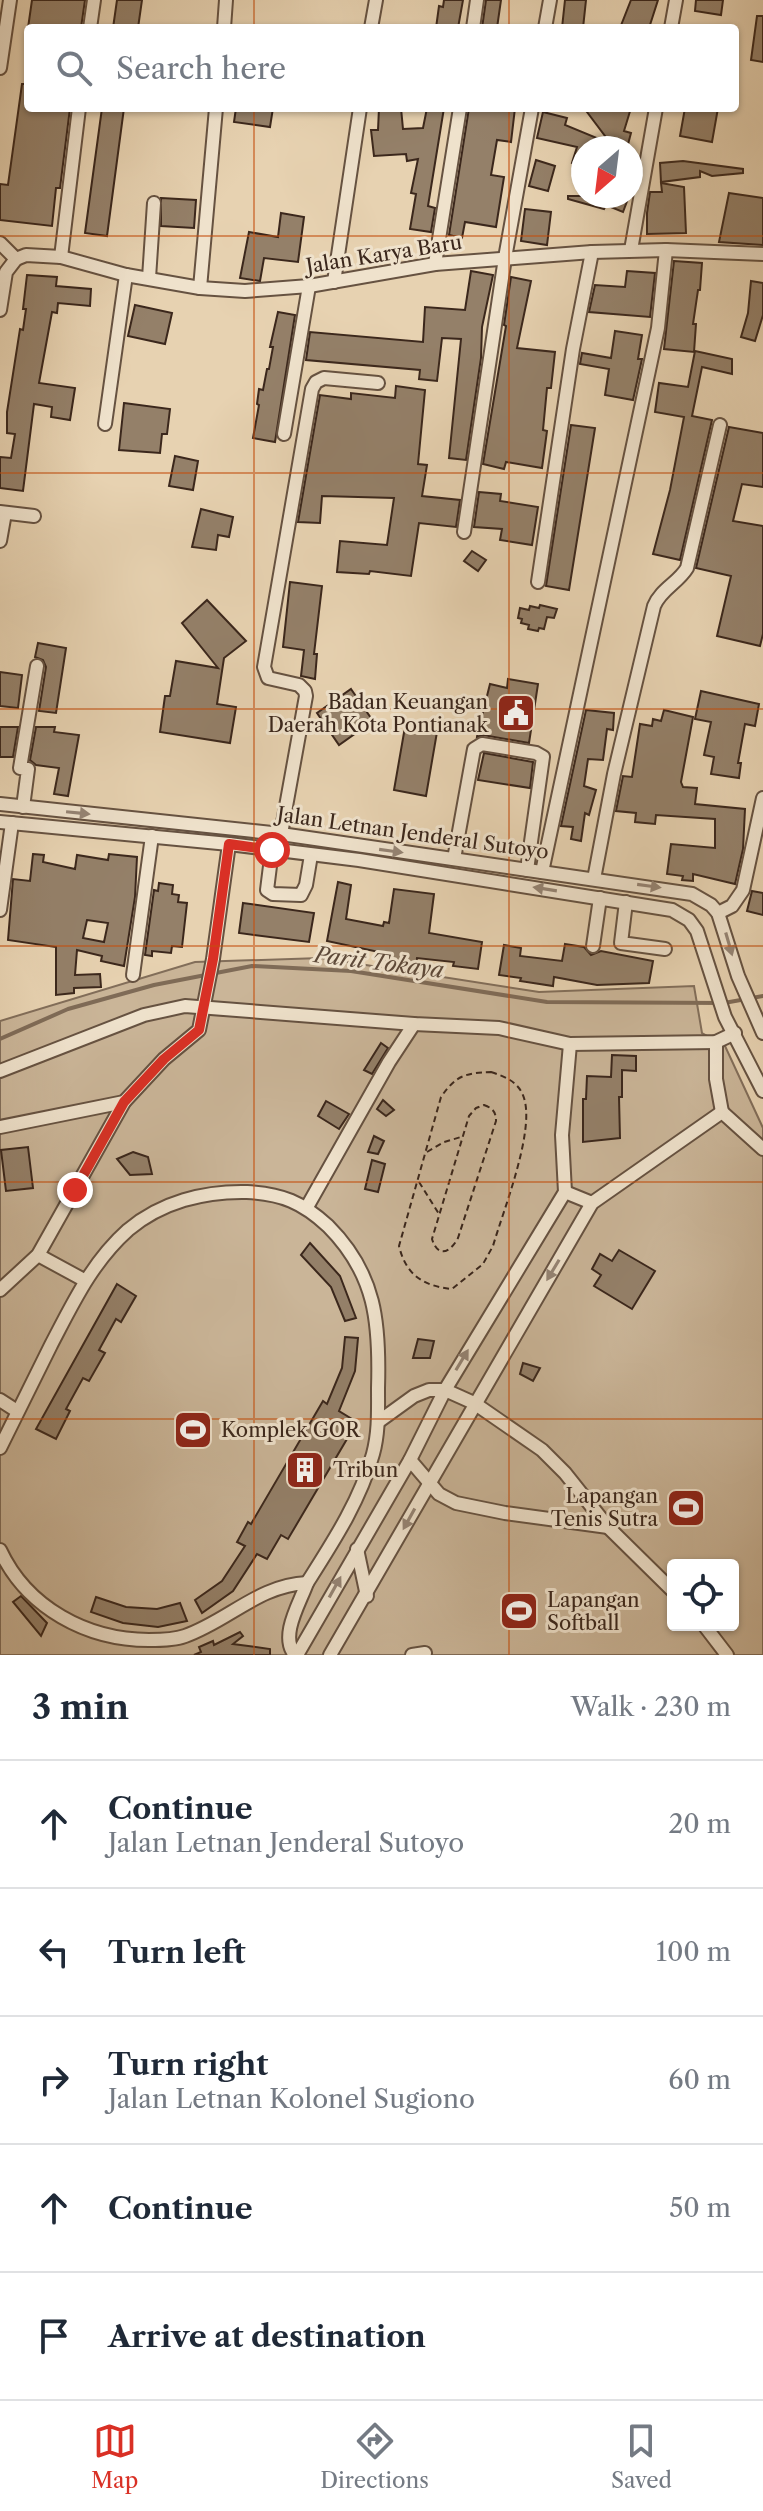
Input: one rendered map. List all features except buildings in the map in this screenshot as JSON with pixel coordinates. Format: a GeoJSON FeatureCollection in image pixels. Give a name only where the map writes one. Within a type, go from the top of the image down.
{"type":"FeatureCollection","features":[{"type":"Feature","properties":{"kind":"street"},"geometry":{"type":"LineString","coordinates":[[0,68],[10,0]]}},
{"type":"Feature","properties":{"kind":"street"},"geometry":{"type":"LineString","coordinates":[[91,24],[94,0]]}},
{"type":"Feature","properties":{"kind":"street"},"geometry":{"type":"LineString","coordinates":[[224,24],[226,0]]}},
{"type":"Feature","properties":{"kind":"street"},"geometry":{"type":"LineString","coordinates":[[372,24],[376,0]]}},
{"type":"Feature","properties":{"kind":"street"},"geometry":{"type":"LineString","coordinates":[[474,24],[477,0]]}},
{"type":"Feature","properties":{"kind":"street"},"geometry":{"type":"LineString","coordinates":[[546,24],[550,0]]}},
{"type":"Feature","properties":{"kind":"street"},"geometry":{"type":"LineString","coordinates":[[672,24],[676,0]]}},
{"type":"Feature","properties":{"kind":"street"},"geometry":{"type":"LineString","coordinates":[[61,257],[79,112]]}},
{"type":"Feature","properties":{"kind":"street"},"geometry":{"type":"LineString","coordinates":[[200,288],[216,112]]}},
{"type":"Feature","properties":{"kind":"street"},"geometry":{"type":"LineString","coordinates":[[334,282],[359,112]]}},
{"type":"Feature","properties":{"kind":"street"},"geometry":{"type":"LineString","coordinates":[[435,264],[459,112]]}},
{"type":"Feature","properties":{"kind":"street"},"geometry":{"type":"LineString","coordinates":[[464,532],[505,258],[531,112]]}},
{"type":"Feature","properties":{"kind":"street"},"geometry":{"type":"LineString","coordinates":[[631,250],[655,112]]}},
{"type":"Feature","properties":{"kind":"street"},"geometry":{"type":"LineString","coordinates":[[149,278],[154,203]]}},
{"type":"Feature","properties":{"kind":"street"},"geometry":{"type":"LineString","coordinates":[[0,243],[16,259],[6,272],[0,310]]}},
{"type":"Feature","properties":{"kind":"street","name":"Jalan Karya Baru"},"geometry":{"type":"LineString","coordinates":[[16,259],[26,255],[61,257],[126,275],[200,288],[245,291],[309,286],[435,264],[505,258],[631,250],[763,254]]}},
{"type":"Feature","properties":{"kind":"street"},"geometry":{"type":"LineString","coordinates":[[542,872],[658,328],[666,250]]}},
{"type":"Feature","properties":{"kind":"street"},"geometry":{"type":"LineString","coordinates":[[538,582],[573,349],[592,252]]}},
{"type":"Feature","properties":{"kind":"street"},"geometry":{"type":"LineString","coordinates":[[105,424],[126,275]]}},
{"type":"Feature","properties":{"kind":"street"},"geometry":{"type":"LineString","coordinates":[[284,434],[309,286]]}},
{"type":"Feature","properties":{"kind":"street"},"geometry":{"type":"LineString","coordinates":[[281,834],[306,696],[299,685],[268,678],[264,667],[312,389],[316,382],[324,378],[378,383]]}},
{"type":"Feature","properties":{"kind":"street"},"geometry":{"type":"LineString","coordinates":[[594,879],[614,774],[654,606],[659,596],[684,573],[688,563],[720,425]]}},
{"type":"Feature","properties":{"kind":"street"},"geometry":{"type":"LineString","coordinates":[[0,541],[3,512],[34,516]]}},
{"type":"Feature","properties":{"kind":"street"},"geometry":{"type":"LineString","coordinates":[[23,807],[28,769],[20,768],[37,666]]}},
{"type":"Feature","properties":{"kind":"street"},"geometry":{"type":"LineString","coordinates":[[454,859],[474,749],[482,744],[536,753],[543,757],[527,870]]}},
{"type":"Feature","properties":{"kind":"street"},"geometry":{"type":"LineString","coordinates":[[763,798],[743,890],[732,906],[718,913],[738,976],[763,1033]]}},
{"type":"Feature","properties":{"kind":"street","name":"Jalan Letnan Jenderal Sutoyo"},"geometry":{"type":"LineString","coordinates":[[0,804],[281,834],[594,879],[692,894],[718,913]]}},
{"type":"Feature","properties":{"kind":"street"},"geometry":{"type":"LineString","coordinates":[[0,910],[6,822]]}},
{"type":"Feature","properties":{"kind":"street","name":"Jalan Letnan Jenderal Sutoyo"},"geometry":{"type":"LineString","coordinates":[[6,822],[359,860],[672,910],[689,920],[697,931],[725,1017],[735,1033]]}},
{"type":"Feature","properties":{"kind":"street"},"geometry":{"type":"LineString","coordinates":[[133,975],[152,836]]}},
{"type":"Feature","properties":{"kind":"street"},"geometry":{"type":"LineString","coordinates":[[0,1290],[38,1255],[124,1102],[164,1059],[199,1030],[213,959],[229,844]]}},
{"type":"Feature","properties":{"kind":"street"},"geometry":{"type":"LineString","coordinates":[[359,860],[360,846]]}},
{"type":"Feature","properties":{"kind":"street"},"geometry":{"type":"LineString","coordinates":[[272,850],[266,883],[267,890],[273,894],[301,895],[306,885],[311,855]]}},
{"type":"Feature","properties":{"kind":"street"},"geometry":{"type":"LineString","coordinates":[[593,946],[600,898]]}},
{"type":"Feature","properties":{"kind":"street"},"geometry":{"type":"LineString","coordinates":[[626,902],[621,943],[665,949]]}},
{"type":"Feature","properties":{"kind":"street"},"geometry":{"type":"LineString","coordinates":[[0,1071],[144,1015],[185,1006],[499,1028],[570,1044],[716,1042],[735,1033],[763,1091]]}},
{"type":"Feature","properties":{"kind":"street"},"geometry":{"type":"LineString","coordinates":[[307,1207],[414,1024]]}},
{"type":"Feature","properties":{"kind":"street"},"geometry":{"type":"LineString","coordinates":[[716,1042],[716,1079],[722,1112],[763,1149]]}},
{"type":"Feature","properties":{"kind":"street"},"geometry":{"type":"LineString","coordinates":[[0,1448],[84,1280],[129,1230],[165,1206],[189,1198],[225,1193],[260,1193],[307,1207],[350,1252],[362,1269],[369,1288],[378,1331],[378,1422],[373,1455],[359,1496],[307,1583],[288,1636],[291,1651],[296,1655],[410,1460],[445,1390],[565,1192],[562,1135],[570,1044]]}},
{"type":"Feature","properties":{"kind":"street"},"geometry":{"type":"LineString","coordinates":[[0,1127],[124,1102]]}},
{"type":"Feature","properties":{"kind":"street"},"geometry":{"type":"LineString","coordinates":[[330,1655],[367,1596],[474,1403],[592,1203],[722,1112]]}},
{"type":"Feature","properties":{"kind":"street"},"geometry":{"type":"LineString","coordinates":[[565,1192],[592,1203]]}},
{"type":"Feature","properties":{"kind":"street"},"geometry":{"type":"LineString","coordinates":[[38,1255],[84,1280]]}},
{"type":"Feature","properties":{"kind":"street"},"geometry":{"type":"LineString","coordinates":[[378,1422],[414,1396],[429,1390],[445,1390],[474,1403],[542,1450],[565,1473],[608,1527],[667,1585]]}},
{"type":"Feature","properties":{"kind":"street"},"geometry":{"type":"LineString","coordinates":[[0,1400],[17,1411]]}},
{"type":"Feature","properties":{"kind":"street"},"geometry":{"type":"LineString","coordinates":[[410,1460],[439,1494],[456,1503],[608,1527]]}},
{"type":"Feature","properties":{"kind":"street"},"geometry":{"type":"LineString","coordinates":[[357,1549],[367,1596]]}},
{"type":"Feature","properties":{"kind":"street"},"geometry":{"type":"LineString","coordinates":[[0,1550],[29,1591],[65,1621],[82,1629],[136,1640],[183,1637],[262,1593],[292,1583],[307,1583]]}},
{"type":"Feature","properties":{"kind":"street"},"geometry":{"type":"LineString","coordinates":[[709,1631],[727,1655]]}},
{"type":"Feature","properties":{"kind":"path"},"geometry":{"type":"LineString","coordinates":[[491,1072],[512,1079],[524,1096],[527,1126],[493,1246],[483,1264],[452,1289],[432,1287],[410,1272],[402,1259],[399,1246],[418,1180],[441,1097],[452,1081],[471,1073],[491,1072]]}},
{"type":"Feature","properties":{"kind":"path"},"geometry":{"type":"LineString","coordinates":[[484,1105],[491,1108],[496,1114],[496,1121],[458,1238],[446,1252],[435,1249],[432,1239],[440,1215],[469,1116],[484,1105]]}},
{"type":"Feature","properties":{"kind":"path"},"geometry":{"type":"LineString","coordinates":[[425,1153],[444,1142],[462,1137]]}},
{"type":"Feature","properties":{"kind":"path"},"geometry":{"type":"LineString","coordinates":[[418,1180],[440,1215]]}},
{"type":"Feature","properties":{"kind":"shaded area"},"geometry":{"type":"Polygon","coordinates":[[[321,958],[539,992],[694,986],[702,1033],[725,1046],[763,1128],[763,1655],[0,1655],[0,1021],[195,962],[321,958]]]}},
{"type":"Feature","properties":{"kind":"waterway","name":"Parit Tokaya"},"geometry":{"type":"LineString","coordinates":[[0,1039],[68,1009],[154,985],[252,966],[351,971],[547,1002],[724,1003],[763,996]]}},
{"type":"Feature","properties":{"kind":"place","name":"Badan Keuangan Daerah Kota Pontianak"},"geometry":{"type":"Point","coordinates":[516,713]}},
{"type":"Feature","properties":{"kind":"place","name":"Komplek GOR"},"geometry":{"type":"Point","coordinates":[193,1430]}},
{"type":"Feature","properties":{"kind":"place","name":"Tribun"},"geometry":{"type":"Point","coordinates":[305,1470]}},
{"type":"Feature","properties":{"kind":"place","name":"Lapangan Tenis Sutra"},"geometry":{"type":"Point","coordinates":[686,1508]}},
{"type":"Feature","properties":{"kind":"place","name":"Lapangan Softball"},"geometry":{"type":"Point","coordinates":[519,1611]}},
{"type":"Feature","properties":{"kind":"route"},"geometry":{"type":"LineString","coordinates":[[75,1190],[124,1102],[164,1059],[199,1030],[213,959],[229,844],[272,850]]}}]}
